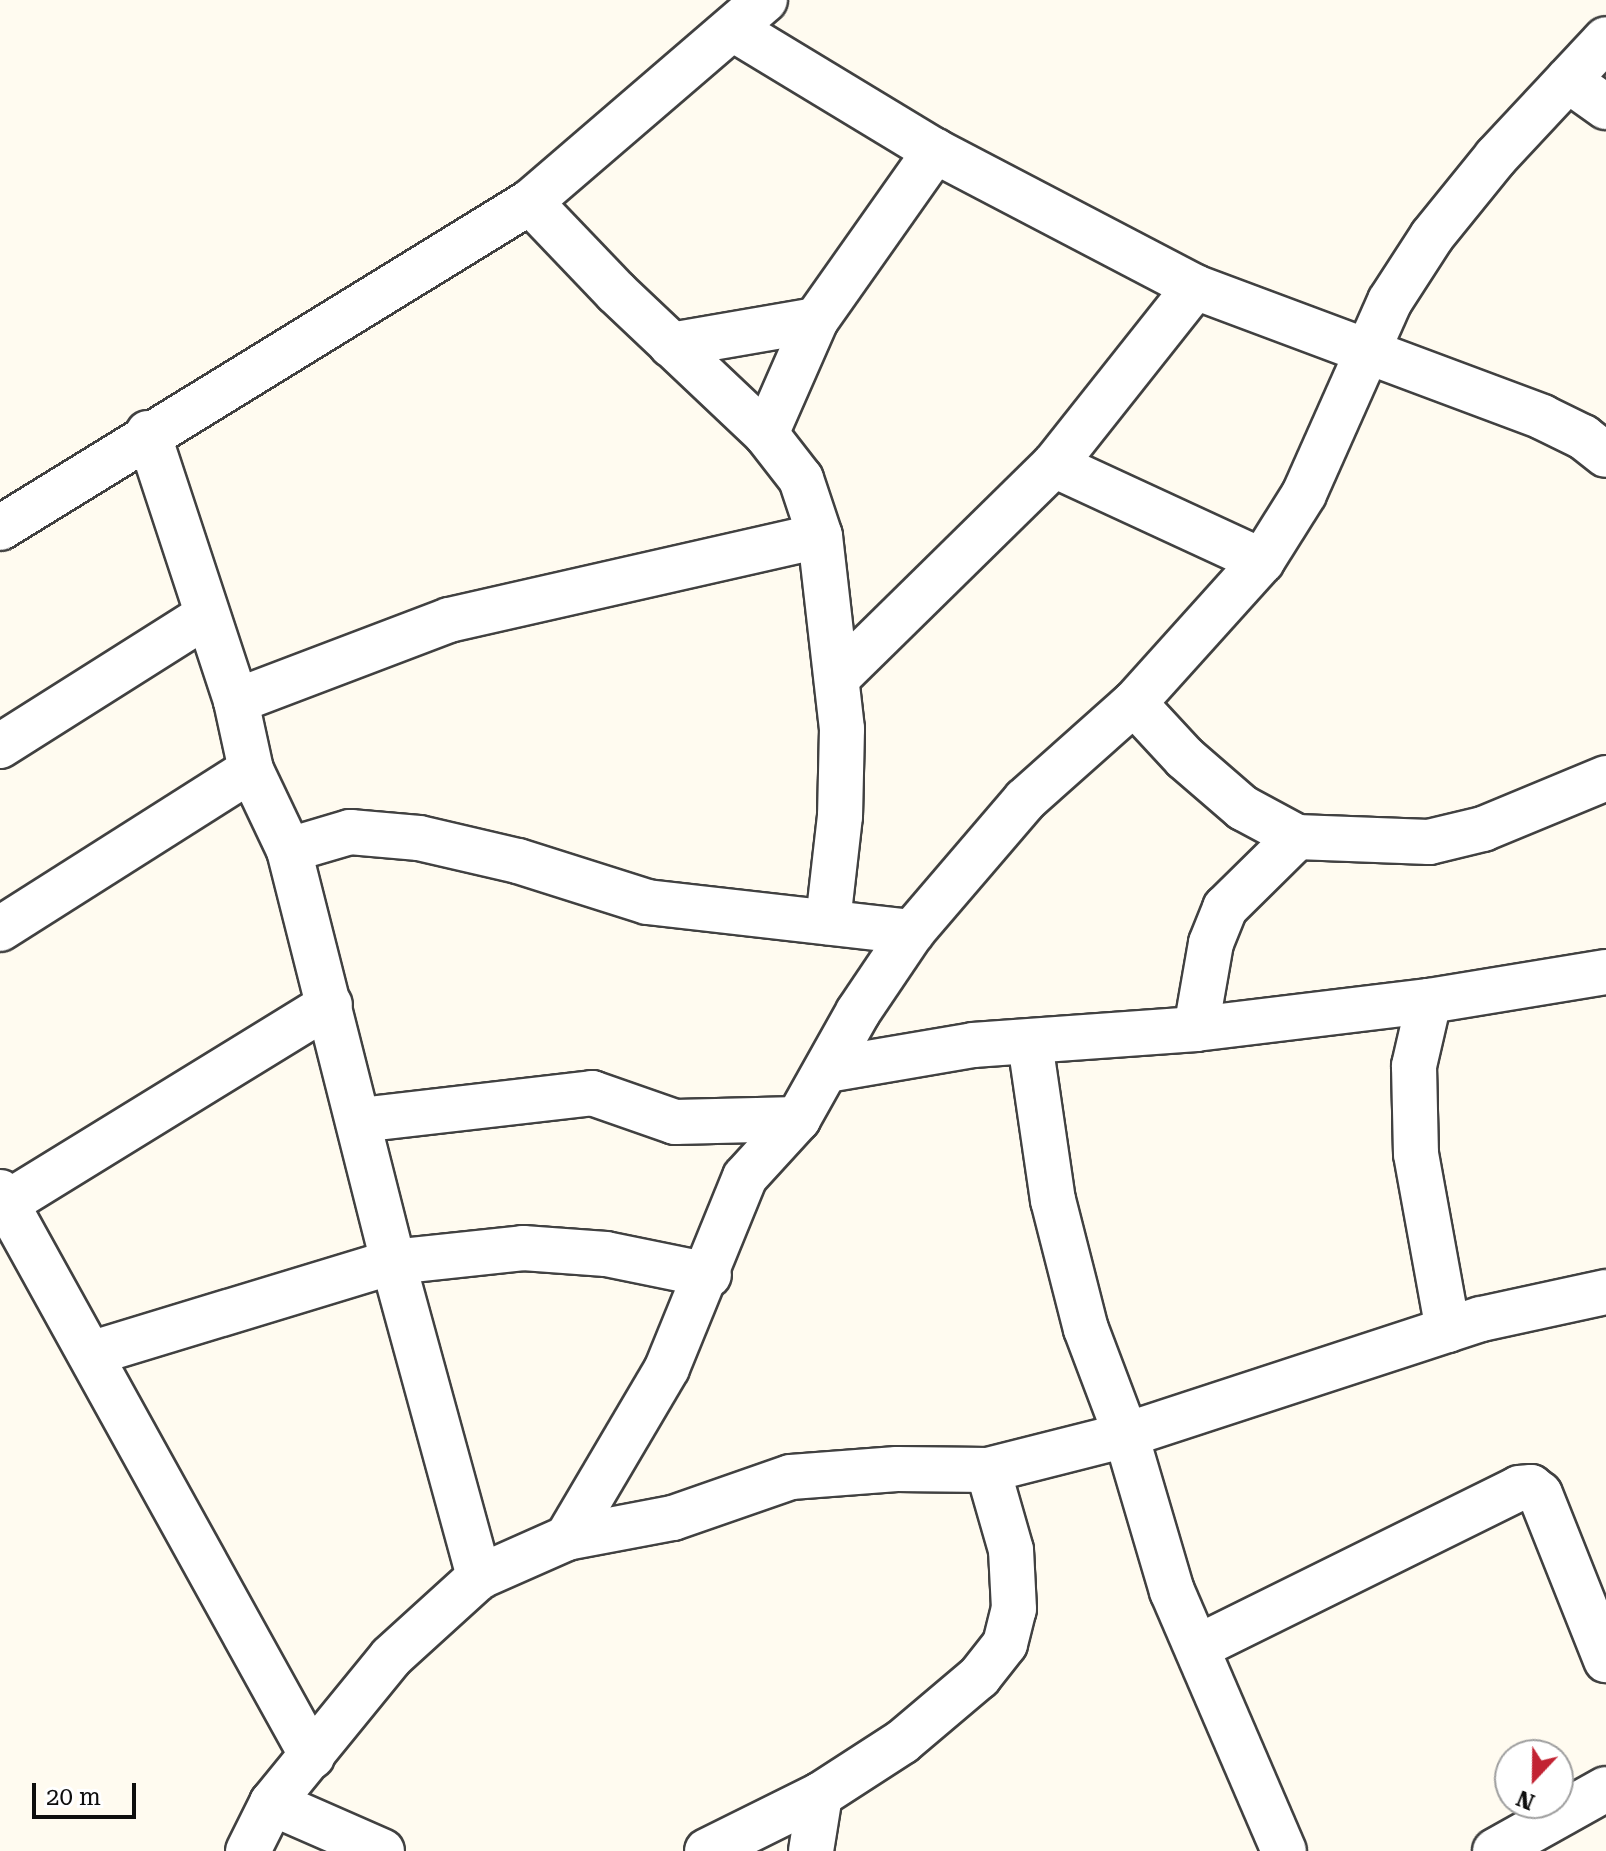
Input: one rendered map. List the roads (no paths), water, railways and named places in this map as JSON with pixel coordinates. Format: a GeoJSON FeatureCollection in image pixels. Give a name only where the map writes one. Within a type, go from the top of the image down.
{"type":"FeatureCollection","features":[{"type":"Feature","properties":{"kind":"street"},"geometry":{"type":"LineString","coordinates":[[0,528],[148,433],[255,375],[530,202],[735,30],[765,0]]}},
{"type":"Feature","properties":{"kind":"street"},"geometry":{"type":"LineString","coordinates":[[735,30],[935,151],[1195,287],[1542,417],[1583,437],[1606,455]]}},
{"type":"Feature","properties":{"kind":"street"},"geometry":{"type":"LineString","coordinates":[[567,1538],[667,1368],[709,1275],[745,1177],[798,1119],[858,1012],[912,932],[1025,800],[1134,703],[1262,561],[1304,494],[1390,301],[1432,236],[1606,39]]}},
{"type":"Feature","properties":{"kind":"street"},"geometry":{"type":"LineString","coordinates":[[1568,80],[1606,107]]}},
{"type":"Feature","properties":{"kind":"street"},"geometry":{"type":"LineString","coordinates":[[766,434],[816,320],[935,151]]}},
{"type":"Feature","properties":{"kind":"street"},"geometry":{"type":"LineString","coordinates":[[530,202],[671,345],[766,434],[801,479],[820,536],[842,729],[840,816],[828,922]]}},
{"type":"Feature","properties":{"kind":"street"},"geometry":{"type":"LineString","coordinates":[[837,678],[1054,465],[1195,287]]}},
{"type":"Feature","properties":{"kind":"street"},"geometry":{"type":"LineString","coordinates":[[671,345],[816,320]]}},
{"type":"Feature","properties":{"kind":"street"},"geometry":{"type":"LineString","coordinates":[[148,433],[204,617],[236,701],[251,770],[289,850],[360,1120],[393,1262],[479,1577]]}},
{"type":"Feature","properties":{"kind":"street"},"geometry":{"type":"LineString","coordinates":[[1054,465],[1262,561]]}},
{"type":"Feature","properties":{"kind":"street"},"geometry":{"type":"LineString","coordinates":[[236,701],[449,620],[820,536]]}},
{"type":"Feature","properties":{"kind":"street"},"geometry":{"type":"LineString","coordinates":[[0,746],[204,617]]}},
{"type":"Feature","properties":{"kind":"street"},"geometry":{"type":"LineString","coordinates":[[1134,703],[1185,758],[1243,808],[1297,837],[1429,842],[1483,829],[1606,778]]}},
{"type":"Feature","properties":{"kind":"street"},"geometry":{"type":"LineString","coordinates":[[0,929],[251,770]]}},
{"type":"Feature","properties":{"kind":"street"},"geometry":{"type":"LineString","coordinates":[[289,850],[350,832],[419,838],[518,861],[647,902],[912,932]]}},
{"type":"Feature","properties":{"kind":"street"},"geometry":{"type":"LineString","coordinates":[[1196,1029],[1211,943],[1225,908],[1297,837]]}},
{"type":"Feature","properties":{"kind":"street"},"geometry":{"type":"LineString","coordinates":[[827,1070],[973,1045],[1196,1029],[1429,1001],[1606,972]]}},
{"type":"Feature","properties":{"kind":"street"},"geometry":{"type":"LineString","coordinates":[[1429,1001],[1414,1066],[1416,1154],[1448,1330]]}},
{"type":"Feature","properties":{"kind":"street"},"geometry":{"type":"LineString","coordinates":[[312,1756],[93,1353],[3,1198],[330,1004]]}},
{"type":"Feature","properties":{"kind":"street"},"geometry":{"type":"LineString","coordinates":[[1030,1043],[1053,1200],[1086,1329],[1126,1435],[1172,1591],[1200,1646],[1284,1851]]}},
{"type":"Feature","properties":{"kind":"street"},"geometry":{"type":"LineString","coordinates":[[360,1120],[592,1093],[675,1122],[798,1119]]}},
{"type":"Feature","properties":{"kind":"street"},"geometry":{"type":"LineString","coordinates":[[93,1353],[393,1262],[523,1248],[606,1254],[709,1275]]}},
{"type":"Feature","properties":{"kind":"street"},"geometry":{"type":"LineString","coordinates":[[248,1851],[272,1803],[391,1657],[479,1577],[567,1538],[673,1518],[791,1477],[897,1469],[988,1470],[1126,1435],[1448,1330],[1606,1292]]}},
{"type":"Feature","properties":{"kind":"street"},"geometry":{"type":"LineString","coordinates":[[707,1851],[820,1795],[902,1742],[979,1677],[1005,1644],[1014,1609],[1011,1550],[988,1470]]}},
{"type":"Feature","properties":{"kind":"street"},"geometry":{"type":"LineString","coordinates":[[1200,1646],[1519,1488],[1531,1487],[1540,1494],[1606,1660]]}},
{"type":"Feature","properties":{"kind":"street"},"geometry":{"type":"LineString","coordinates":[[1495,1851],[1606,1789]]}},
{"type":"Feature","properties":{"kind":"street"},"geometry":{"type":"LineString","coordinates":[[811,1851],[820,1795]]}},
{"type":"Feature","properties":{"kind":"street"},"geometry":{"type":"LineString","coordinates":[[272,1803],[382,1851]]}}]}
